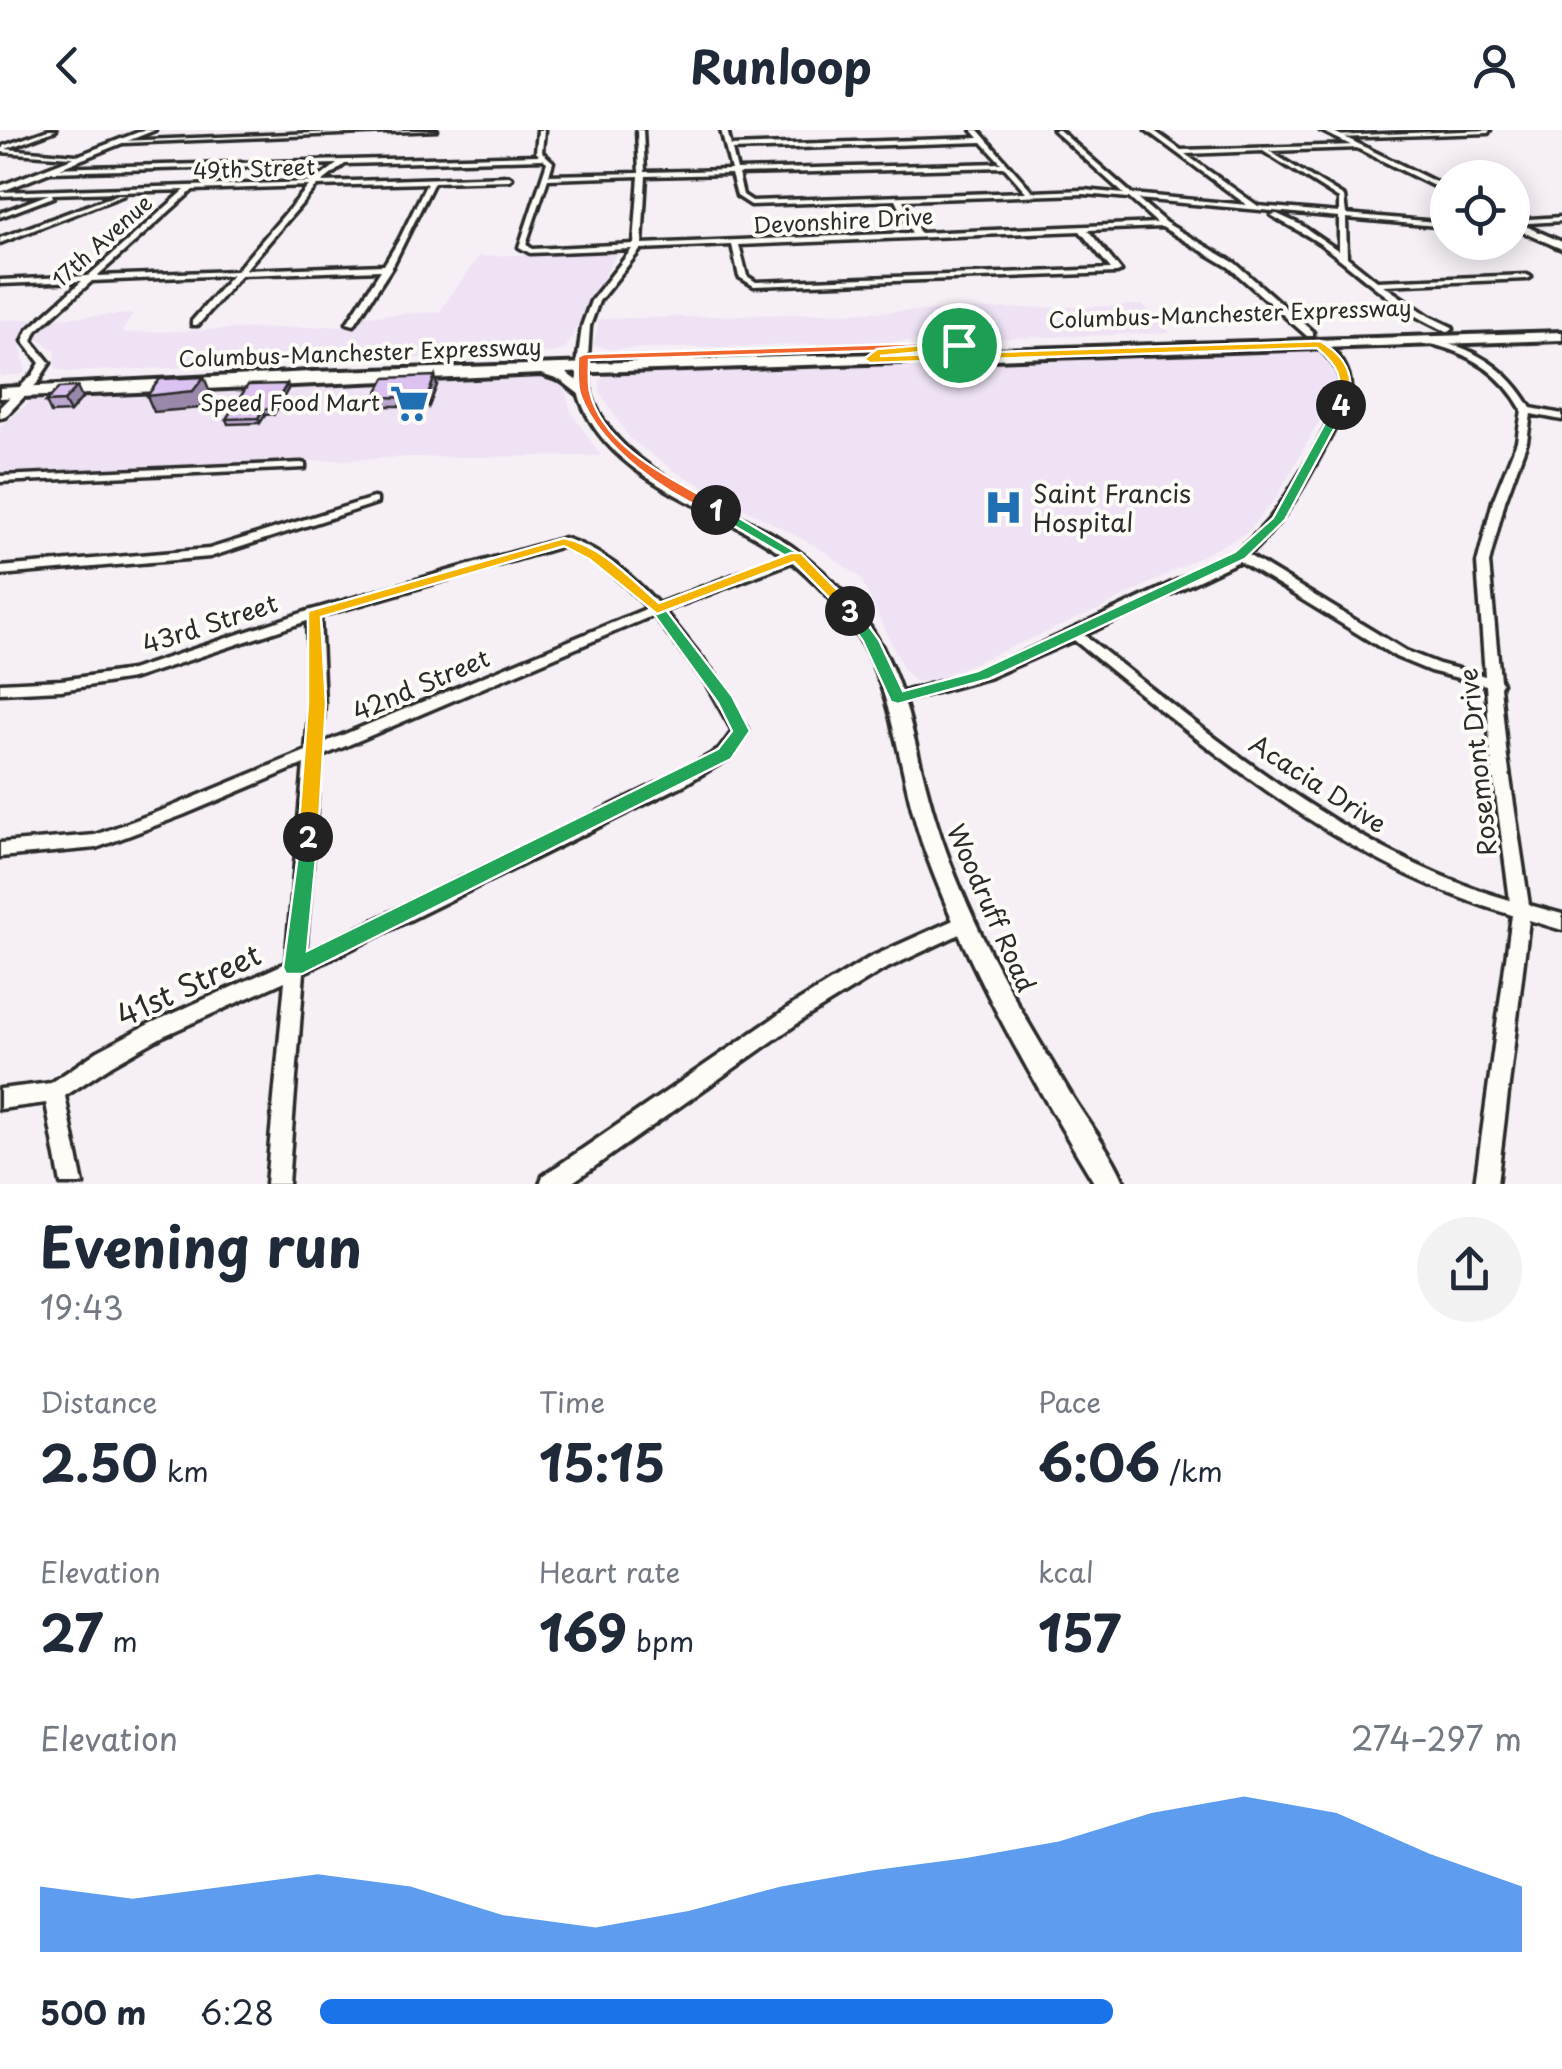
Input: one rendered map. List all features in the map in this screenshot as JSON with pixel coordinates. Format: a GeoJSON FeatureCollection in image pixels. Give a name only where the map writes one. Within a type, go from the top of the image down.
{"type":"FeatureCollection","features":[{"type":"Feature","properties":{"kind":"main road","name":"Columbus-Manchester Expressway"},"geometry":{"type":"LineString","coordinates":[[0,381],[29,385],[491,371],[584,363],[870,359],[1562,326]]}},
{"type":"Feature","properties":{"kind":"main road","name":"Columbus-Manchester Expressway"},"geometry":{"type":"LineString","coordinates":[[1428,330],[1483,339],[1562,336]]}},
{"type":"Feature","properties":{"kind":"main road","name":"Columbus-Manchester Expressway"},"geometry":{"type":"LineString","coordinates":[[0,393],[29,385],[959,345],[1315,339]]}},
{"type":"Feature","properties":{"kind":"main road"},"geometry":{"type":"LineString","coordinates":[[870,359],[877,352],[959,345]]}},
{"type":"Feature","properties":{"kind":"main road"},"geometry":{"type":"LineString","coordinates":[[491,371],[560,375],[584,393]]}},
{"type":"Feature","properties":{"kind":"street"},"geometry":{"type":"LineString","coordinates":[[0,149],[53,130]]}},
{"type":"Feature","properties":{"kind":"street"},"geometry":{"type":"LineString","coordinates":[[0,191],[152,130]]}},
{"type":"Feature","properties":{"kind":"street"},"geometry":{"type":"LineString","coordinates":[[124,141],[434,130]]}},
{"type":"Feature","properties":{"kind":"street"},"geometry":{"type":"LineString","coordinates":[[541,130],[538,152],[550,162],[546,176],[1005,166]]}},
{"type":"Feature","properties":{"kind":"street"},"geometry":{"type":"LineString","coordinates":[[584,393],[586,326],[595,300],[638,247],[640,130]]}},
{"type":"Feature","properties":{"kind":"street"},"geometry":{"type":"LineString","coordinates":[[975,130],[1031,194]]}},
{"type":"Feature","properties":{"kind":"street"},"geometry":{"type":"LineString","coordinates":[[898,698],[983,675],[1240,556],[1278,520],[1344,401],[1347,388],[1341,363],[1232,265],[1162,225],[1056,130]]}},
{"type":"Feature","properties":{"kind":"street"},"geometry":{"type":"LineString","coordinates":[[1149,130],[1238,198],[1294,224],[1342,257],[1428,330],[1479,358],[1510,386],[1526,410],[1562,417]]}},
{"type":"Feature","properties":{"kind":"street"},"geometry":{"type":"LineString","coordinates":[[1324,130],[1430,182]]}},
{"type":"Feature","properties":{"kind":"street"},"geometry":{"type":"LineString","coordinates":[[724,131],[744,200],[785,203],[1084,192],[1430,224]]}},
{"type":"Feature","properties":{"kind":"street"},"geometry":{"type":"LineString","coordinates":[[1336,136],[1488,131]]}},
{"type":"Feature","properties":{"kind":"street"},"geometry":{"type":"LineString","coordinates":[[278,163],[290,135]]}},
{"type":"Feature","properties":{"kind":"street"},"geometry":{"type":"LineString","coordinates":[[728,148],[982,140]]}},
{"type":"Feature","properties":{"kind":"street"},"geometry":{"type":"LineString","coordinates":[[1178,152],[1358,147]]}},
{"type":"Feature","properties":{"kind":"street"},"geometry":{"type":"LineString","coordinates":[[0,149],[86,156]]}},
{"type":"Feature","properties":{"kind":"street"},"geometry":{"type":"LineString","coordinates":[[1263,150],[1342,198],[1342,257]]}},
{"type":"Feature","properties":{"kind":"street"},"geometry":{"type":"LineString","coordinates":[[50,170],[545,157]]}},
{"type":"Feature","properties":{"kind":"street"},"geometry":{"type":"LineString","coordinates":[[195,322],[314,184],[344,162]]}},
{"type":"Feature","properties":{"kind":"street","name":"Devonshire Drive"},"geometry":{"type":"LineString","coordinates":[[546,176],[522,245],[525,250],[1162,225]]}},
{"type":"Feature","properties":{"kind":"street","name":"49th Street"},"geometry":{"type":"LineString","coordinates":[[0,191],[509,178]]}},
{"type":"Feature","properties":{"kind":"street"},"geometry":{"type":"LineString","coordinates":[[352,323],[388,266],[432,182]]}},
{"type":"Feature","properties":{"kind":"street","name":"17th Avenue"},"geometry":{"type":"LineString","coordinates":[[29,385],[44,364],[29,346],[28,336],[191,188]]}},
{"type":"Feature","properties":{"kind":"street"},"geometry":{"type":"LineString","coordinates":[[1,241],[132,190]]}},
{"type":"Feature","properties":{"kind":"street"},"geometry":{"type":"LineString","coordinates":[[0,215],[61,192]]}},
{"type":"Feature","properties":{"kind":"street"},"geometry":{"type":"LineString","coordinates":[[899,200],[916,234]]}},
{"type":"Feature","properties":{"kind":"street"},"geometry":{"type":"LineString","coordinates":[[1530,221],[1562,219]]}},
{"type":"Feature","properties":{"kind":"street"},"geometry":{"type":"LineString","coordinates":[[735,243],[742,277],[754,284],[1116,271],[1082,228]]}},
{"type":"Feature","properties":{"kind":"street"},"geometry":{"type":"LineString","coordinates":[[1530,231],[1562,246]]}},
{"type":"Feature","properties":{"kind":"street"},"geometry":{"type":"LineString","coordinates":[[0,282],[388,266]]}},
{"type":"Feature","properties":{"kind":"street"},"geometry":{"type":"LineString","coordinates":[[1376,283],[1527,277]]}},
{"type":"Feature","properties":{"kind":"street"},"geometry":{"type":"LineString","coordinates":[[1479,358],[1473,348],[1483,339]]}},
{"type":"Feature","properties":{"kind":"street"},"geometry":{"type":"LineString","coordinates":[[0,414],[29,385]]}},
{"type":"Feature","properties":{"kind":"street","name":"Woodruff Road"},"geometry":{"type":"LineString","coordinates":[[584,393],[605,432],[641,464],[796,556],[858,620],[886,667],[898,698],[922,808],[967,926],[1034,1060],[1111,1184]]}},
{"type":"Feature","properties":{"kind":"street","name":"Rosemont Drive"},"geometry":{"type":"LineString","coordinates":[[1486,1184],[1521,913],[1499,758],[1483,563],[1498,501],[1522,441],[1526,410]]}},
{"type":"Feature","properties":{"kind":"street"},"geometry":{"type":"LineString","coordinates":[[0,479],[301,466]]}},
{"type":"Feature","properties":{"kind":"street"},"geometry":{"type":"LineString","coordinates":[[0,571],[210,553],[373,501]]}},
{"type":"Feature","properties":{"kind":"street","name":"43rd Street"},"geometry":{"type":"LineString","coordinates":[[0,688],[61,685],[132,674],[313,614],[564,542],[579,545],[599,559],[657,609]]}},
{"type":"Feature","properties":{"kind":"street","name":"42nd Street"},"geometry":{"type":"LineString","coordinates":[[0,850],[96,841],[657,609],[796,556]]}},
{"type":"Feature","properties":{"kind":"street"},"geometry":{"type":"LineString","coordinates":[[1240,556],[1401,654],[1435,668],[1495,683]]}},
{"type":"Feature","properties":{"kind":"street","name":"41st Street"},"geometry":{"type":"LineString","coordinates":[[0,1099],[54,1092],[156,1030],[294,968],[724,754],[741,731],[726,700],[657,609]]}},
{"type":"Feature","properties":{"kind":"street"},"geometry":{"type":"LineString","coordinates":[[276,1184],[313,754],[317,690],[313,614]]}},
{"type":"Feature","properties":{"kind":"street","name":"Acacia Drive"},"geometry":{"type":"LineString","coordinates":[[1076,634],[1228,756],[1348,838],[1427,877],[1521,913],[1562,922]]}},
{"type":"Feature","properties":{"kind":"street"},"geometry":{"type":"LineString","coordinates":[[551,1184],[800,1010],[876,964],[958,926],[967,926]]}},
{"type":"Feature","properties":{"kind":"street"},"geometry":{"type":"LineString","coordinates":[[54,1092],[72,1184]]}},
{"type":"Feature","properties":{"kind":"shaded area"},"geometry":{"type":"Polygon","coordinates":[[[617,252],[565,350],[550,353],[68,372],[55,369],[55,350],[36,338],[53,318],[133,314],[121,333],[359,325],[362,316],[439,312],[479,256],[617,252]]]}},
{"type":"Feature","properties":{"kind":"shaded area"},"geometry":{"type":"Polygon","coordinates":[[[1143,305],[1170,333],[726,347],[609,349],[594,345],[599,319],[1143,305]]]}},
{"type":"Feature","properties":{"kind":"shaded area"},"geometry":{"type":"Polygon","coordinates":[[[36,319],[19,338],[26,371],[0,376],[0,320],[36,319]]]}},
{"type":"Feature","properties":{"kind":"shaded area","name":"Saint Francis Hospital"},"geometry":{"type":"Polygon","coordinates":[[[1318,349],[1336,373],[1337,399],[1328,406],[1277,497],[1246,533],[1100,609],[932,681],[913,681],[904,670],[860,577],[819,548],[676,472],[630,439],[601,394],[599,381],[607,375],[623,373],[1318,349]]]}},
{"type":"Feature","properties":{"kind":"shaded area"},"geometry":{"type":"Polygon","coordinates":[[[549,376],[563,381],[571,412],[601,456],[410,457],[0,475],[0,427],[37,396],[204,385],[549,376]]]}},
{"type":"Feature","properties":{"kind":"building"},"geometry":{"type":"Polygon","coordinates":[[[435,376],[427,398],[375,397],[385,378],[435,376]]]}},
{"type":"Feature","properties":{"kind":"building"},"geometry":{"type":"Polygon","coordinates":[[[204,377],[193,391],[147,396],[160,379],[204,377]]]}},
{"type":"Feature","properties":{"kind":"building"},"geometry":{"type":"Polygon","coordinates":[[[287,384],[272,409],[263,409],[258,418],[226,419],[248,385],[287,384]]]}},
{"type":"Feature","properties":{"kind":"building"},"geometry":{"type":"Polygon","coordinates":[[[77,387],[64,401],[46,402],[59,388],[77,387]]]}},
{"type":"Feature","properties":{"kind":"place","name":"Speed Food Mart"},"geometry":{"type":"Point","coordinates":[410,403]}},
{"type":"Feature","properties":{"kind":"place","name":"Saint Francis Hospital"},"geometry":{"type":"Point","coordinates":[1003,508]}},
{"type":"Feature","properties":{"kind":"route"},"geometry":{"type":"LineString","coordinates":[[959,345],[584,357],[584,393],[612,439],[662,478],[796,556],[657,609],[726,700],[741,731],[724,754],[678,780],[294,968],[307,854],[317,704],[313,614],[564,542],[579,545],[657,609],[775,566],[796,556],[858,620],[886,667],[898,698],[983,675],[1240,556],[1278,520],[1344,401],[1347,388],[1341,363],[1320,344],[870,359],[877,352],[959,345]]}}]}
